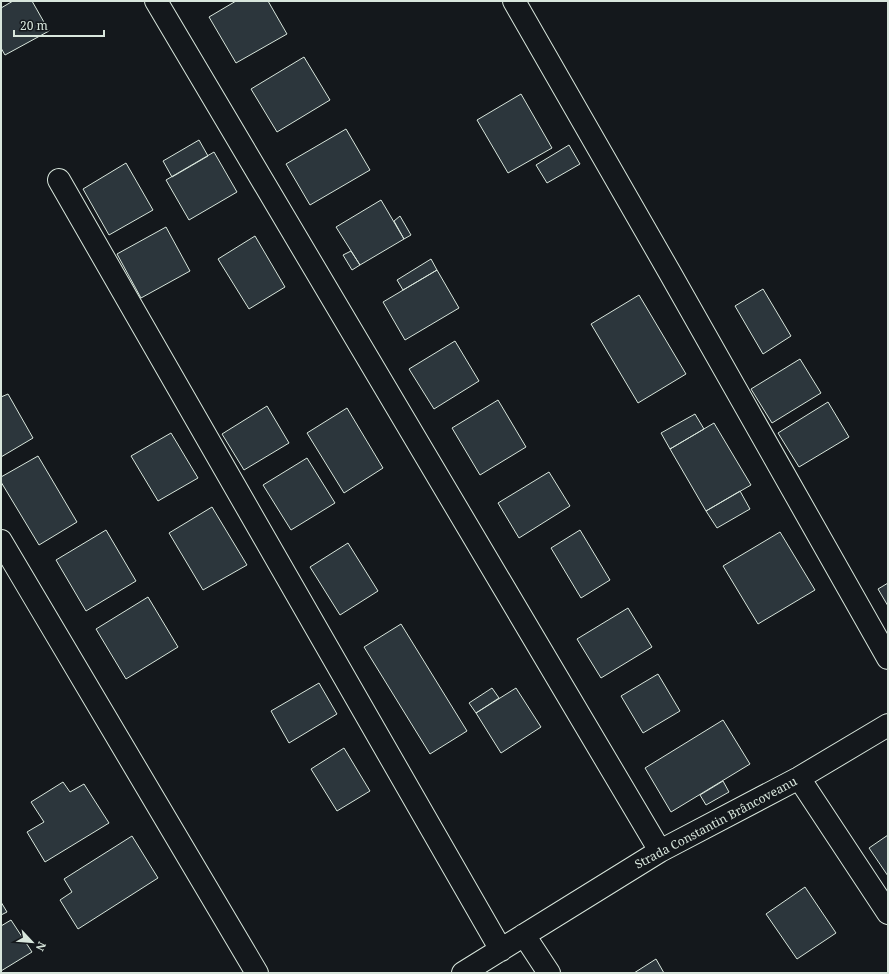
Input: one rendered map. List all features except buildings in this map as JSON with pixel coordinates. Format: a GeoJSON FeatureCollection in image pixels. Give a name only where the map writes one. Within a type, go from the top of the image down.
{"type":"FeatureCollection","features":[{"type":"Feature","properties":{"kind":"street"},"geometry":{"type":"LineString","coordinates":[[156,1],[660,851]]}},
{"type":"Feature","properties":{"kind":"street"},"geometry":{"type":"LineString","coordinates":[[514,1],[888,658]]}},
{"type":"Feature","properties":{"kind":"street"},"geometry":{"type":"LineString","coordinates":[[59,180],[501,950]]}},
{"type":"Feature","properties":{"kind":"street"},"geometry":{"type":"LineString","coordinates":[[1,541],[257,973]]}},
{"type":"Feature","properties":{"kind":"street","name":"Strada Constantin Brâncoveanu"},"geometry":{"type":"LineString","coordinates":[[463,973],[660,851],[799,778],[888,725]]}},
{"type":"Feature","properties":{"kind":"street"},"geometry":{"type":"LineString","coordinates":[[799,778],[888,913]]}},
{"type":"Feature","properties":{"kind":"street"},"geometry":{"type":"LineString","coordinates":[[524,935],[550,973]]}}]}
